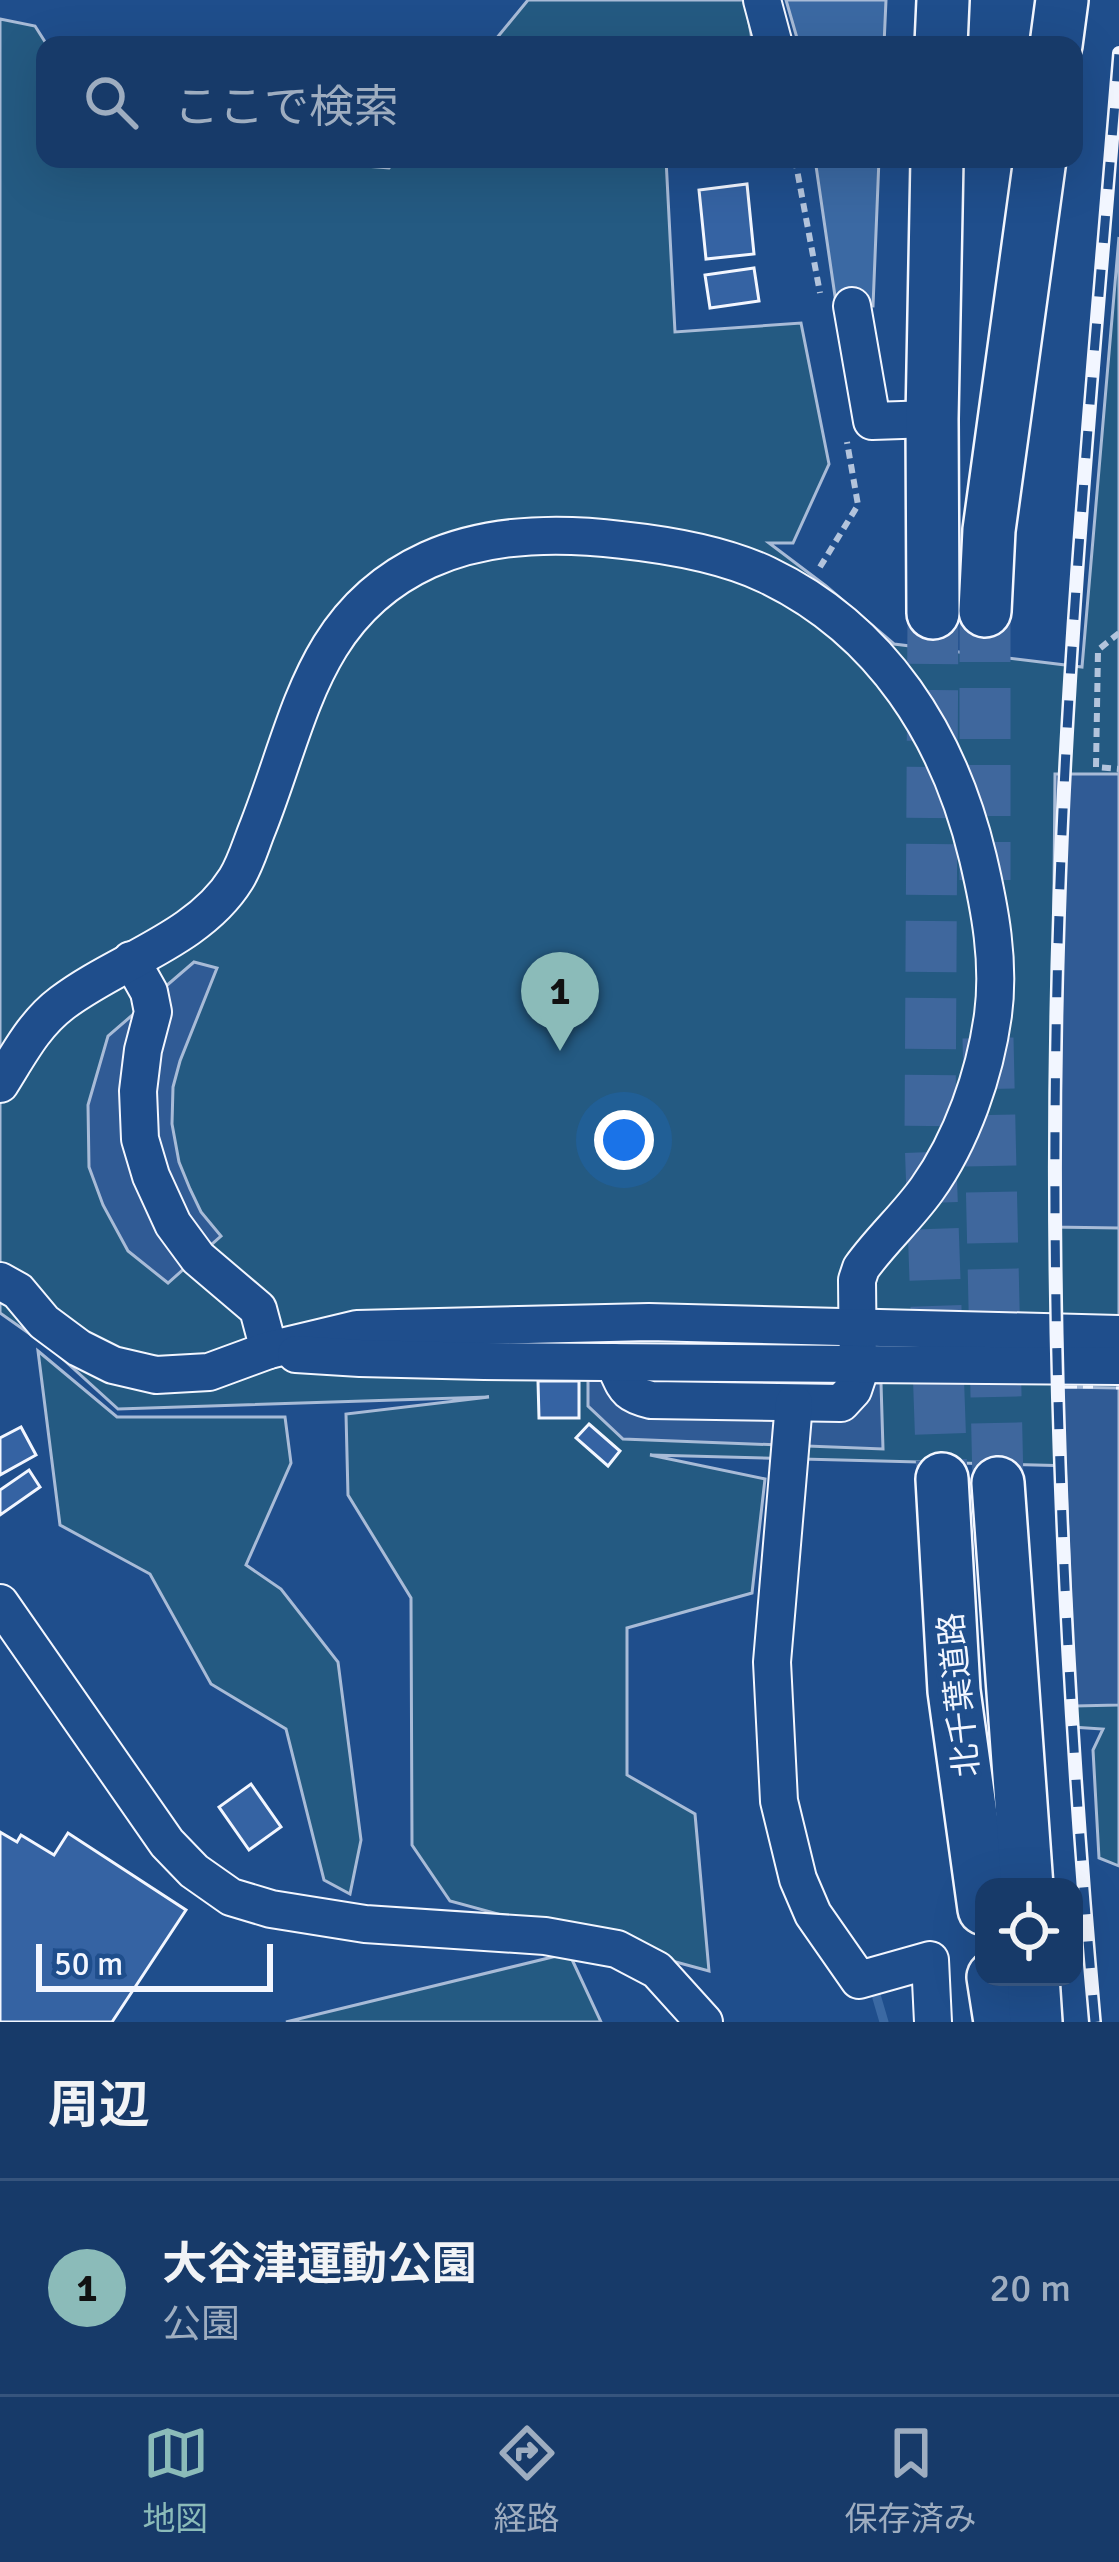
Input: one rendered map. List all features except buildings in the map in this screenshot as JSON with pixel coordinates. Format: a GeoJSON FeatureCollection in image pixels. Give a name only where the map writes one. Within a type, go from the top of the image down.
{"type":"FeatureCollection","features":[{"type":"Feature","properties":{"kind":"highway"},"geometry":{"type":"LineString","coordinates":[[941,36],[943,0]]}},
{"type":"Feature","properties":{"kind":"highway"},"geometry":{"type":"LineString","coordinates":[[1057,36],[1062,0]]}},
{"type":"Feature","properties":{"kind":"highway"},"geometry":{"type":"LineString","coordinates":[[933,613],[937,168]]}},
{"type":"Feature","properties":{"kind":"highway"},"geometry":{"type":"LineString","coordinates":[[985,611],[989,530],[1039,168]]}},
{"type":"Feature","properties":{"kind":"highway","name":"北千葉道路"},"geometry":{"type":"LineString","coordinates":[[942,1479],[954,1691],[980,1878]]}},
{"type":"Feature","properties":{"kind":"highway","name":"北千葉道路"},"geometry":{"type":"LineString","coordinates":[[998,1484],[1026,1878]]}},
{"type":"Feature","properties":{"kind":"highway"},"geometry":{"type":"LineString","coordinates":[[994,1986],[1000,2022]]}},
{"type":"Feature","properties":{"kind":"highway"},"geometry":{"type":"LineString","coordinates":[[1034,1986],[1036,2022]]}},
{"type":"Feature","properties":{"kind":"street"},"geometry":{"type":"LineString","coordinates":[[762,0],[772,36]]}},
{"type":"Feature","properties":{"kind":"street"},"geometry":{"type":"LineString","coordinates":[[852,306],[872,421],[932,419]]}},
{"type":"Feature","properties":{"kind":"street"},"geometry":{"type":"LineString","coordinates":[[0,1084],[32,1030],[61,1003],[187,927],[220,900],[238,876],[305,694],[344,622],[391,581],[430,559],[471,547],[528,536],[575,534],[634,541],[766,574],[843,624],[875,654],[923,718],[948,767],[969,823],[986,893],[996,978],[987,1045],[956,1138],[928,1188],[861,1268],[857,1280],[858,1375],[853,1390],[841,1402],[651,1400],[623,1388],[614,1362]]}},
{"type":"Feature","properties":{"kind":"street"},"geometry":{"type":"LineString","coordinates":[[131,960],[149,992],[153,1012],[137,1091],[140,1139],[151,1176],[173,1224],[198,1258],[258,1309],[269,1350]]}},
{"type":"Feature","properties":{"kind":"street"},"geometry":{"type":"LineString","coordinates":[[0,1281],[18,1291],[44,1322],[79,1348],[112,1364],[156,1375],[209,1372],[269,1350],[358,1329],[649,1322],[1119,1334]]}},
{"type":"Feature","properties":{"kind":"street"},"geometry":{"type":"LineString","coordinates":[[269,1350],[361,1358],[1119,1366]]}},
{"type":"Feature","properties":{"kind":"street"},"geometry":{"type":"LineString","coordinates":[[794,1403],[772,1663],[779,1801],[797,1879],[813,1914],[859,1980],[930,1960],[933,2022]]}},
{"type":"Feature","properties":{"kind":"street"},"geometry":{"type":"LineString","coordinates":[[0,1603],[167,1843],[194,1871],[231,1897],[271,1909],[365,1924],[545,1936],[617,1949],[657,1970],[704,2022]]}},
{"type":"Feature","properties":{"kind":"path"},"geometry":{"type":"LineString","coordinates":[[802,595],[858,505]]}},
{"type":"Feature","properties":{"kind":"path"},"geometry":{"type":"LineString","coordinates":[[1119,633],[1098,650],[1096,767],[1119,769]]}},
{"type":"Feature","properties":{"kind":"shaded area"},"geometry":{"type":"Polygon","coordinates":[[[528,0],[745,0],[751,36],[498,36],[528,0]]]}},
{"type":"Feature","properties":{"kind":"shaded area"},"geometry":{"type":"Polygon","coordinates":[[[786,0],[886,0],[884,36],[796,36],[786,0]]]}},
{"type":"Feature","properties":{"kind":"shaded area"},"geometry":{"type":"Polygon","coordinates":[[[0,19],[35,26],[41,36],[36,36],[36,168],[666,168],[675,332],[801,323],[829,464],[793,543],[769,543],[894,644],[1082,667],[1119,237],[1119,1866],[1099,1858],[1093,1750],[1103,1729],[1072,1727],[1073,1466],[650,1455],[765,1479],[752,1593],[627,1628],[627,1775],[695,1814],[709,1971],[450,1901],[412,1845],[411,1598],[348,1495],[346,1414],[489,1397],[118,1409],[54,1351],[0,1313],[0,19]]]}},
{"type":"Feature","properties":{"kind":"shaded area"},"geometry":{"type":"Polygon","coordinates":[[[816,168],[879,168],[873,306],[836,303],[816,168]]]}},
{"type":"Feature","properties":{"kind":"shaded area"},"geometry":{"type":"Polygon","coordinates":[[[1055,774],[1119,774],[1119,1228],[1051,1227],[1055,774]]]}},
{"type":"Feature","properties":{"kind":"shaded area"},"geometry":{"type":"Polygon","coordinates":[[[194,962],[217,968],[180,1061],[173,1087],[172,1124],[190,1189],[221,1236],[168,1283],[128,1251],[103,1205],[89,1167],[88,1105],[108,1036],[194,962]]]}},
{"type":"Feature","properties":{"kind":"shaded area"},"geometry":{"type":"Polygon","coordinates":[[[38,1351],[117,1417],[285,1417],[291,1463],[246,1565],[281,1589],[338,1662],[361,1840],[350,1894],[324,1880],[286,1729],[211,1684],[150,1574],[60,1525],[38,1351]]]}},
{"type":"Feature","properties":{"kind":"shaded area"},"geometry":{"type":"Polygon","coordinates":[[[588,1380],[881,1383],[883,1449],[623,1439],[588,1406],[588,1380]]]}},
{"type":"Feature","properties":{"kind":"shaded area"},"geometry":{"type":"Polygon","coordinates":[[[1062,1387],[1119,1388],[1119,1705],[1075,1706],[1062,1387]]]}},
{"type":"Feature","properties":{"kind":"shaded area"},"geometry":{"type":"Polygon","coordinates":[[[569,1953],[601,2022],[286,2022],[569,1953]]]}},
{"type":"Feature","properties":{"kind":"waterway"},"geometry":{"type":"LineString","coordinates":[[874,1988],[884,2022]]}},
{"type":"Feature","properties":{"kind":"tunnel"},"geometry":{"type":"LineString","coordinates":[[985,611],[985,880]]}},
{"type":"Feature","properties":{"kind":"tunnel"},"geometry":{"type":"LineString","coordinates":[[933,613],[930,1137],[942,1479]]}},
{"type":"Feature","properties":{"kind":"tunnel"},"geometry":{"type":"LineString","coordinates":[[988,1038],[998,1483]]}},
{"type":"Feature","properties":{"kind":"railway"},"geometry":{"type":"LineString","coordinates":[[1095,2022],[1060,1468],[1056,1052],[1069,698],[1119,53]]}},
{"type":"Feature","properties":{"kind":"fence"},"geometry":{"type":"LineString","coordinates":[[1062,1387],[1093,1387]]}},
{"type":"Feature","properties":{"kind":"place","name":"大谷津運動公園"},"geometry":{"type":"Point","coordinates":[560,1051]}}]}
